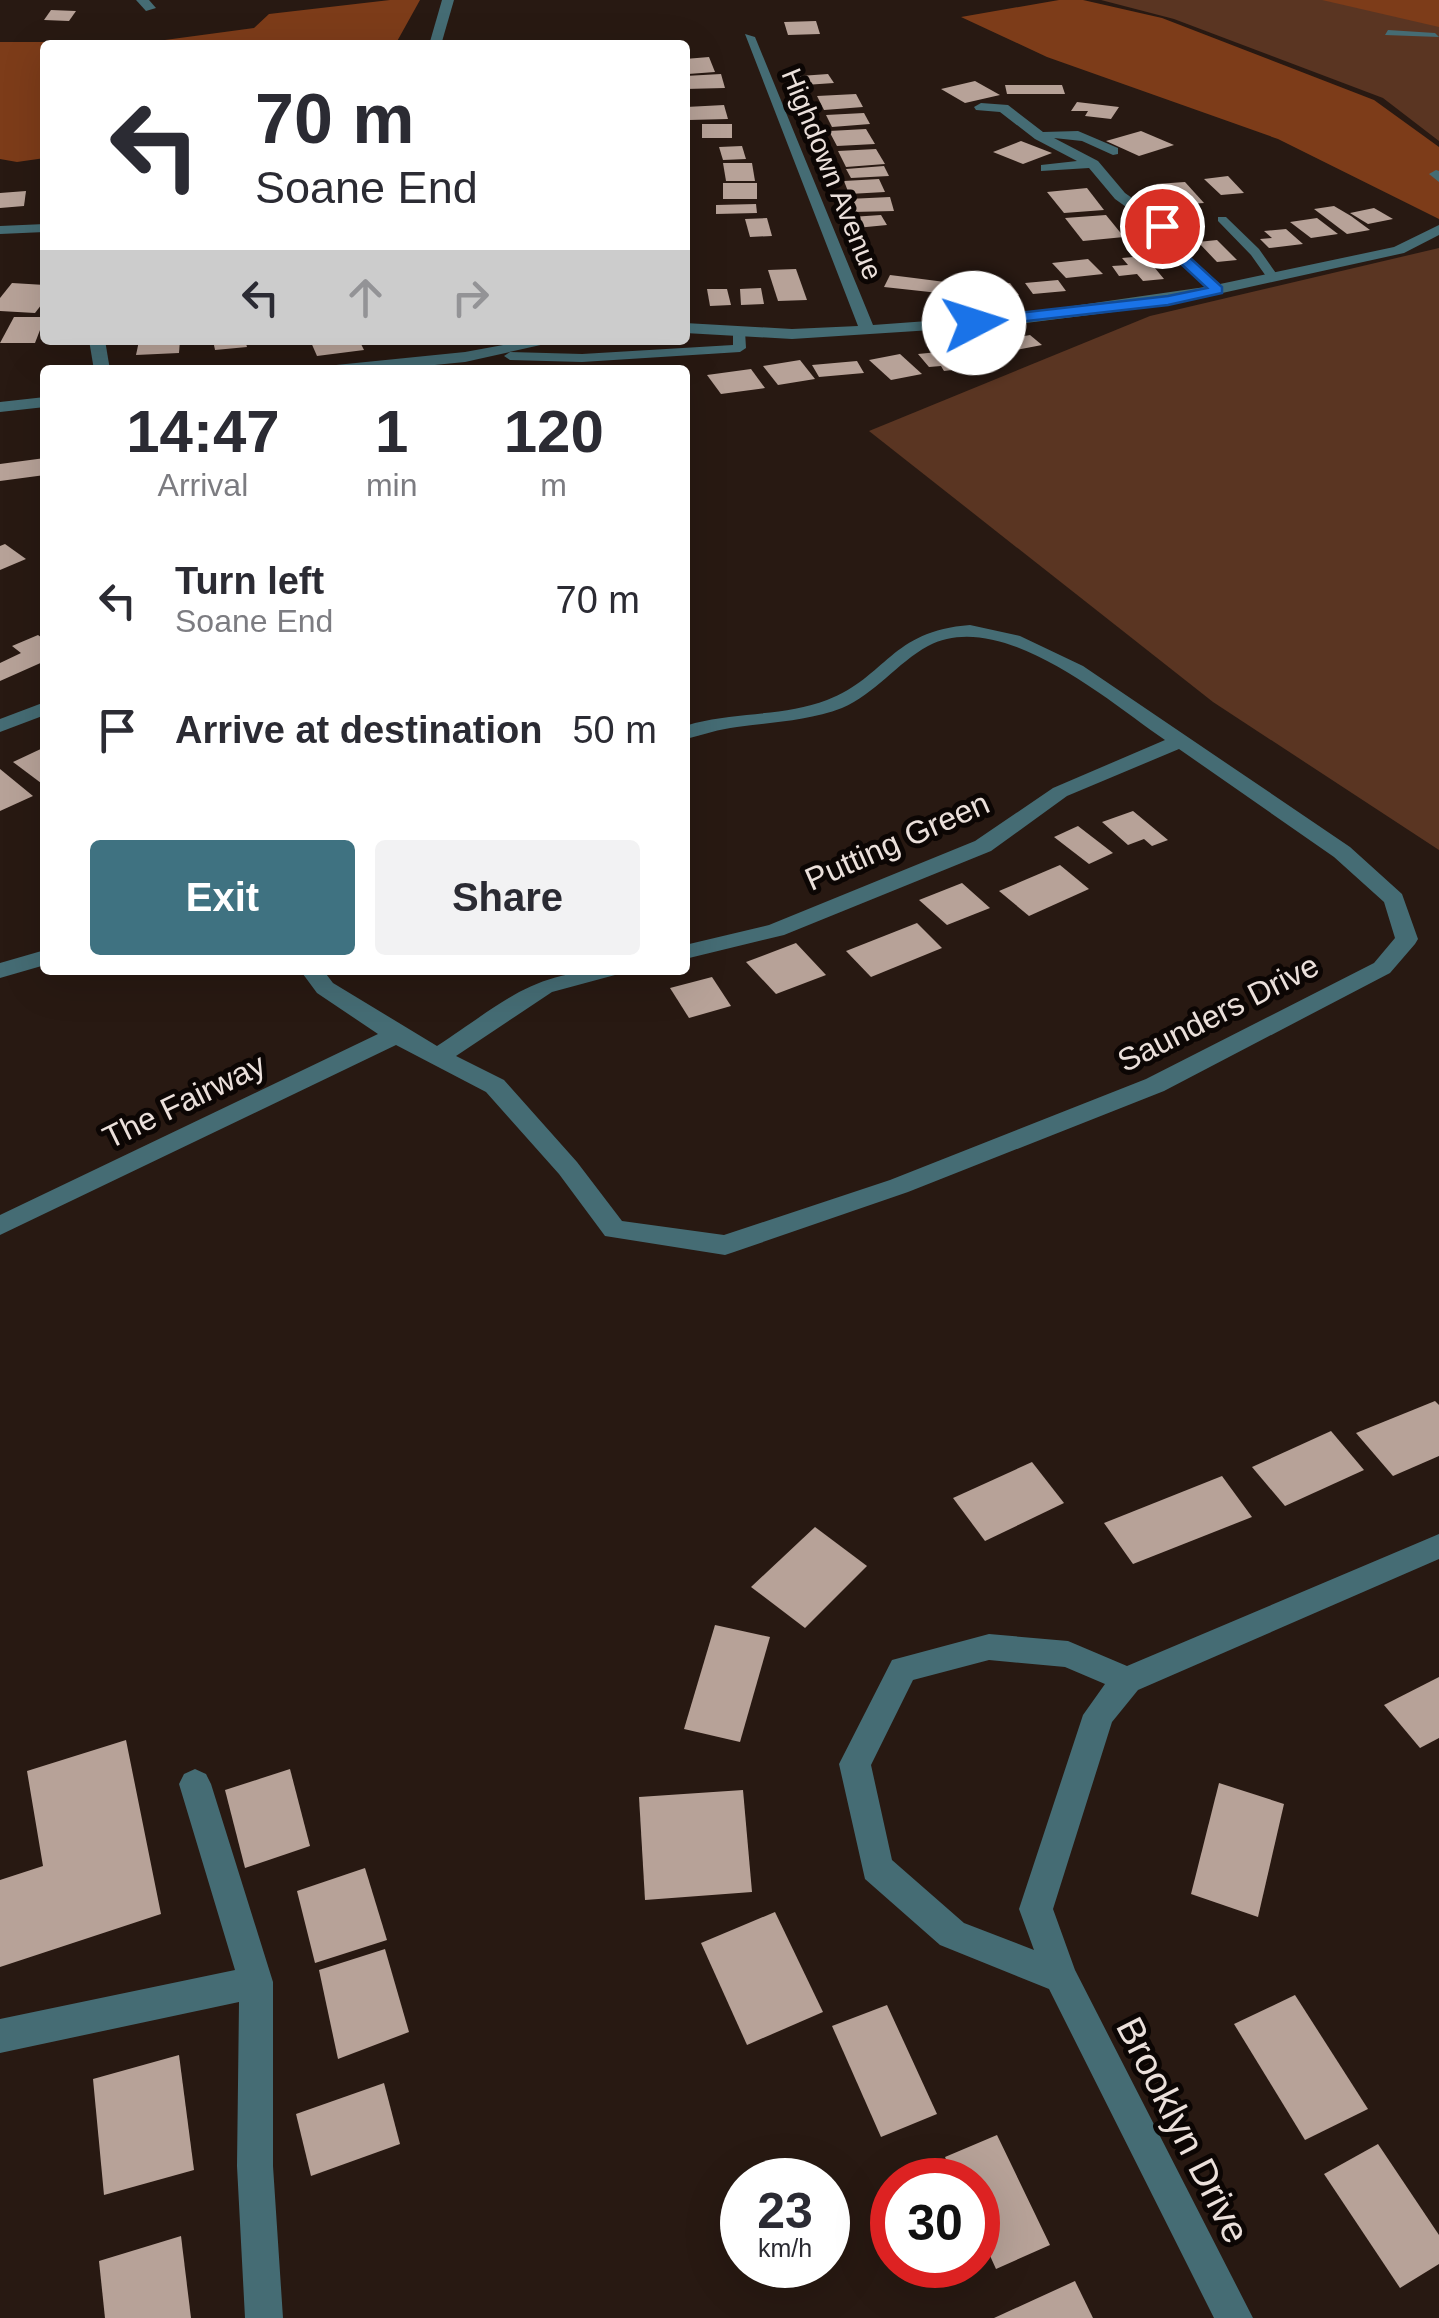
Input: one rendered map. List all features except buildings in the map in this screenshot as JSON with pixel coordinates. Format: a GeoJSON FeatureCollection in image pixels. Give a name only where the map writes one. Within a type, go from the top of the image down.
{"type":"FeatureCollection","features":[{"type":"Feature","properties":{"kind":"street"},"geometry":{"type":"LineString","coordinates":[[437,40],[448,0]]}},
{"type":"Feature","properties":{"kind":"street","name":"Highdown Avenue"},"geometry":{"type":"LineString","coordinates":[[749,37],[867,330]]}},
{"type":"Feature","properties":{"kind":"street"},"geometry":{"type":"LineString","coordinates":[[981,107],[1003,108],[1040,136],[1093,164],[1120,196],[1162,226],[1184,260],[1217,290]]}},
{"type":"Feature","properties":{"kind":"street"},"geometry":{"type":"LineString","coordinates":[[1022,123],[1053,115]]}},
{"type":"Feature","properties":{"kind":"street"},"geometry":{"type":"LineString","coordinates":[[1040,136],[1062,131],[1091,138],[1113,150]]}},
{"type":"Feature","properties":{"kind":"street"},"geometry":{"type":"LineString","coordinates":[[1050,162],[1093,164]]}},
{"type":"Feature","properties":{"kind":"street"},"geometry":{"type":"LineString","coordinates":[[0,230],[40,228]]}},
{"type":"Feature","properties":{"kind":"street"},"geometry":{"type":"LineString","coordinates":[[690,328],[792,334],[867,330],[1010,320],[1168,300],[1399,250],[1439,229]]}},
{"type":"Feature","properties":{"kind":"street"},"geometry":{"type":"LineString","coordinates":[[389,365],[505,354],[538,345]]}},
{"type":"Feature","properties":{"kind":"street"},"geometry":{"type":"LineString","coordinates":[[0,407],[40,403]]}},
{"type":"Feature","properties":{"kind":"street","name":"Saunders Drive"},"geometry":{"type":"LineString","coordinates":[[315,975],[325,988],[396,1035],[495,1086],[568,1168],[614,1229],[725,1245],[899,1186],[1155,1085],[1382,968],[1407,938],[1394,899],[1342,852],[1076,670],[1031,644],[996,631],[941,635],[906,650],[855,694],[828,707],[712,722],[690,731]]}},
{"type":"Feature","properties":{"kind":"street"},"geometry":{"type":"LineString","coordinates":[[0,726],[40,710]]}},
{"type":"Feature","properties":{"kind":"street","name":"Putting Green"},"geometry":{"type":"LineString","coordinates":[[690,951],[776,930],[982,846],[1060,792],[1180,742]]}},
{"type":"Feature","properties":{"kind":"street"},"geometry":{"type":"LineString","coordinates":[[0,972],[40,959]]}},
{"type":"Feature","properties":{"kind":"street"},"geometry":{"type":"LineString","coordinates":[[438,1057],[544,986],[588,975]]}},
{"type":"Feature","properties":{"kind":"street","name":"The Fairway"},"geometry":{"type":"LineString","coordinates":[[0,1226],[396,1035]]}},
{"type":"Feature","properties":{"kind":"street","name":"Brooklyn Drive"},"geometry":{"type":"LineString","coordinates":[[1234,2318],[1061,1977],[1036,1909],[1099,1714],[1127,1680],[1439,1546]]}},
{"type":"Feature","properties":{"kind":"street"},"geometry":{"type":"LineString","coordinates":[[1061,1977],[952,1934],[877,1868],[855,1764],[903,1669],[989,1647],[1068,1654],[1127,1680]]}},
{"type":"Feature","properties":{"kind":"street"},"geometry":{"type":"LineString","coordinates":[[195,1784],[256,1982],[255,2166],[264,2318]]}},
{"type":"Feature","properties":{"kind":"street"},"geometry":{"type":"LineString","coordinates":[[0,2036],[256,1982]]}},
{"type":"Feature","properties":{"kind":"lane"},"geometry":{"type":"LineString","coordinates":[[1388,33],[1435,36]]}},
{"type":"Feature","properties":{"kind":"lane"},"geometry":{"type":"LineString","coordinates":[[1222,220],[1256,252],[1272,276]]}},
{"type":"Feature","properties":{"kind":"lane"},"geometry":{"type":"LineString","coordinates":[[505,354],[602,356],[644,346],[740,348],[739,331]]}},
{"type":"Feature","properties":{"kind":"lane"},"geometry":{"type":"LineString","coordinates":[[594,345],[602,356]]}},
{"type":"Feature","properties":{"kind":"shaded area"},"geometry":{"type":"Polygon","coordinates":[[[420,0],[398,40],[165,40],[254,28],[269,14],[420,0]]]}},
{"type":"Feature","properties":{"kind":"shaded area"},"geometry":{"type":"Polygon","coordinates":[[[1059,0],[1083,0],[1162,18],[1374,100],[1439,147],[1439,219],[1278,139],[1047,57],[961,17],[1059,0]]]}},
{"type":"Feature","properties":{"kind":"shaded area"},"geometry":{"type":"Polygon","coordinates":[[[1101,0],[1439,0],[1439,141],[1383,98],[1174,19],[1101,0]]]}},
{"type":"Feature","properties":{"kind":"shaded area"},"geometry":{"type":"Polygon","coordinates":[[[1322,0],[1439,0],[1439,27],[1322,0]]]}},
{"type":"Feature","properties":{"kind":"shaded area"},"geometry":{"type":"Polygon","coordinates":[[[0,42],[40,42],[40,159],[17,162],[0,159],[0,42]]]}},
{"type":"Feature","properties":{"kind":"shaded area"},"geometry":{"type":"Polygon","coordinates":[[[1439,248],[1439,850],[1213,702],[869,431],[1150,316],[1439,248]]]}},
{"type":"Feature","properties":{"kind":"route"},"geometry":{"type":"LineString","coordinates":[[974,323],[1168,300],[1217,290],[1184,260],[1162,226]]}}]}
